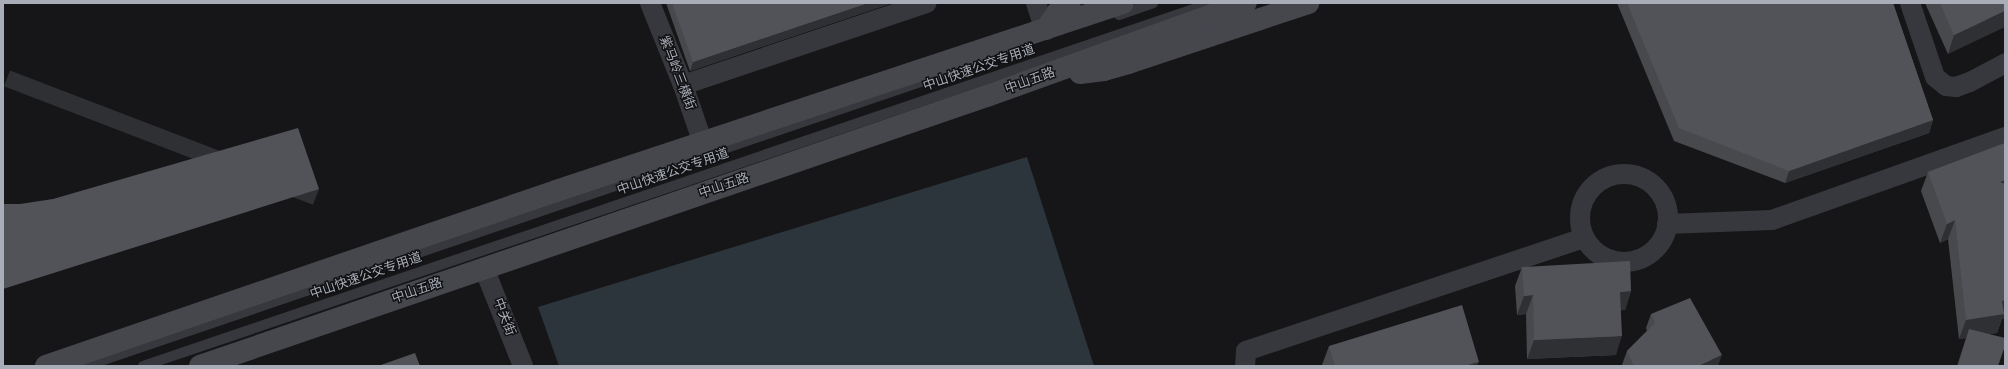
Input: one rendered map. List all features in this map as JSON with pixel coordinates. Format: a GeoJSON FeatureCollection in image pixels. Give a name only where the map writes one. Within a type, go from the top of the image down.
{"type":"FeatureCollection","features":[{"type":"Feature","properties":{"kind":"main road"},"geometry":{"type":"LineString","coordinates":[[1046,30],[1057,14],[1070,3]]}},
{"type":"Feature","properties":{"kind":"main road"},"geometry":{"type":"LineString","coordinates":[[46,366],[703,143],[1046,30],[1123,3]]}},
{"type":"Feature","properties":{"kind":"main road","name":"中山五路"},"geometry":{"type":"LineString","coordinates":[[200,366],[1057,71],[1246,3]]}},
{"type":"Feature","properties":{"kind":"main road"},"geometry":{"type":"LineString","coordinates":[[1057,71],[1086,73],[1104,70],[1308,3]]}},
{"type":"Feature","properties":{"kind":"street","name":"紫马岭三横街"},"geometry":{"type":"LineString","coordinates":[[650,3],[683,85],[703,143]]}},
{"type":"Feature","properties":{"kind":"street"},"geometry":{"type":"LineString","coordinates":[[683,85],[927,3]]}},
{"type":"Feature","properties":{"kind":"street"},"geometry":{"type":"LineString","coordinates":[[1036,3],[1046,30]]}},
{"type":"Feature","properties":{"kind":"street"},"geometry":{"type":"LineString","coordinates":[[1910,3],[1935,76],[1946,86],[1956,87],[1970,82],[2005,63]]}},
{"type":"Feature","properties":{"kind":"street"},"geometry":{"type":"LineString","coordinates":[[1667,224],[1772,220],[2005,137]]}},
{"type":"Feature","properties":{"kind":"street"},"geometry":{"type":"LineString","coordinates":[[1617,174],[1631,174],[1644,179],[1656,187],[1664,200],[1668,214],[1667,224],[1667,230],[1660,243],[1649,254],[1635,261],[1620,262],[1605,258],[1592,249],[1584,238],[1580,225],[1580,211],[1584,198],[1598,182],[1604,178],[1617,174]]}},
{"type":"Feature","properties":{"kind":"street"},"geometry":{"type":"LineString","coordinates":[[1245,366],[1246,351],[1584,238]]}},
{"type":"Feature","properties":{"kind":"street","name":"中关街"},"geometry":{"type":"LineString","coordinates":[[484,268],[523,366]]}},
{"type":"Feature","properties":{"kind":"lane","name":"中山快速公交专用道"},"geometry":{"type":"LineString","coordinates":[[1029,45],[1153,3]]}},
{"type":"Feature","properties":{"kind":"lane","name":"中山快速公交专用道"},"geometry":{"type":"LineString","coordinates":[[143,366],[1211,3]]}},
{"type":"Feature","properties":{"kind":"lane","name":"中山快速公交专用道"},"geometry":{"type":"LineString","coordinates":[[86,366],[976,63]]}},
{"type":"Feature","properties":{"kind":"shaded area"},"geometry":{"type":"Polygon","coordinates":[[[1027,157],[1094,366],[559,366],[538,307],[1027,157]]]}},
{"type":"Feature","properties":{"kind":"building"},"geometry":{"type":"Polygon","coordinates":[[[672,3],[868,3],[693,62],[672,3]]]}},
{"type":"Feature","properties":{"kind":"building"},"geometry":{"type":"Polygon","coordinates":[[[1627,3],[1893,3],[1933,120],[1789,171],[1679,128],[1627,3]]]}},
{"type":"Feature","properties":{"kind":"building"},"geometry":{"type":"Polygon","coordinates":[[[1940,3],[2005,3],[2005,11],[1954,35],[1940,3]]]}},
{"type":"Feature","properties":{"kind":"building"},"geometry":{"type":"Polygon","coordinates":[[[298,128],[319,189],[3,289],[3,204],[20,204],[53,199],[298,128]]]}},
{"type":"Feature","properties":{"kind":"building"},"geometry":{"type":"Polygon","coordinates":[[[2005,143],[2005,180],[2000,182],[2005,184],[2005,300],[2002,301],[2004,314],[1966,320],[1955,220],[1947,224],[1928,172],[2005,143]]]}},
{"type":"Feature","properties":{"kind":"building"},"geometry":{"type":"Polygon","coordinates":[[[1630,261],[1631,291],[1620,292],[1622,336],[1534,340],[1533,295],[1524,296],[1522,267],[1630,261]]]}},
{"type":"Feature","properties":{"kind":"building"},"geometry":{"type":"Polygon","coordinates":[[[1690,298],[1722,355],[1698,366],[1634,366],[1627,351],[1655,323],[1651,314],[1690,298]]]}},
{"type":"Feature","properties":{"kind":"building"},"geometry":{"type":"Polygon","coordinates":[[[1462,305],[1479,362],[1465,366],[1335,366],[1329,346],[1462,305]]]}},
{"type":"Feature","properties":{"kind":"building"},"geometry":{"type":"Polygon","coordinates":[[[1969,329],[2005,338],[2005,346],[1998,366],[1958,366],[1969,329]]]}},
{"type":"Feature","properties":{"kind":"building"},"geometry":{"type":"Polygon","coordinates":[[[415,353],[420,366],[378,366],[415,353]]]}}]}
